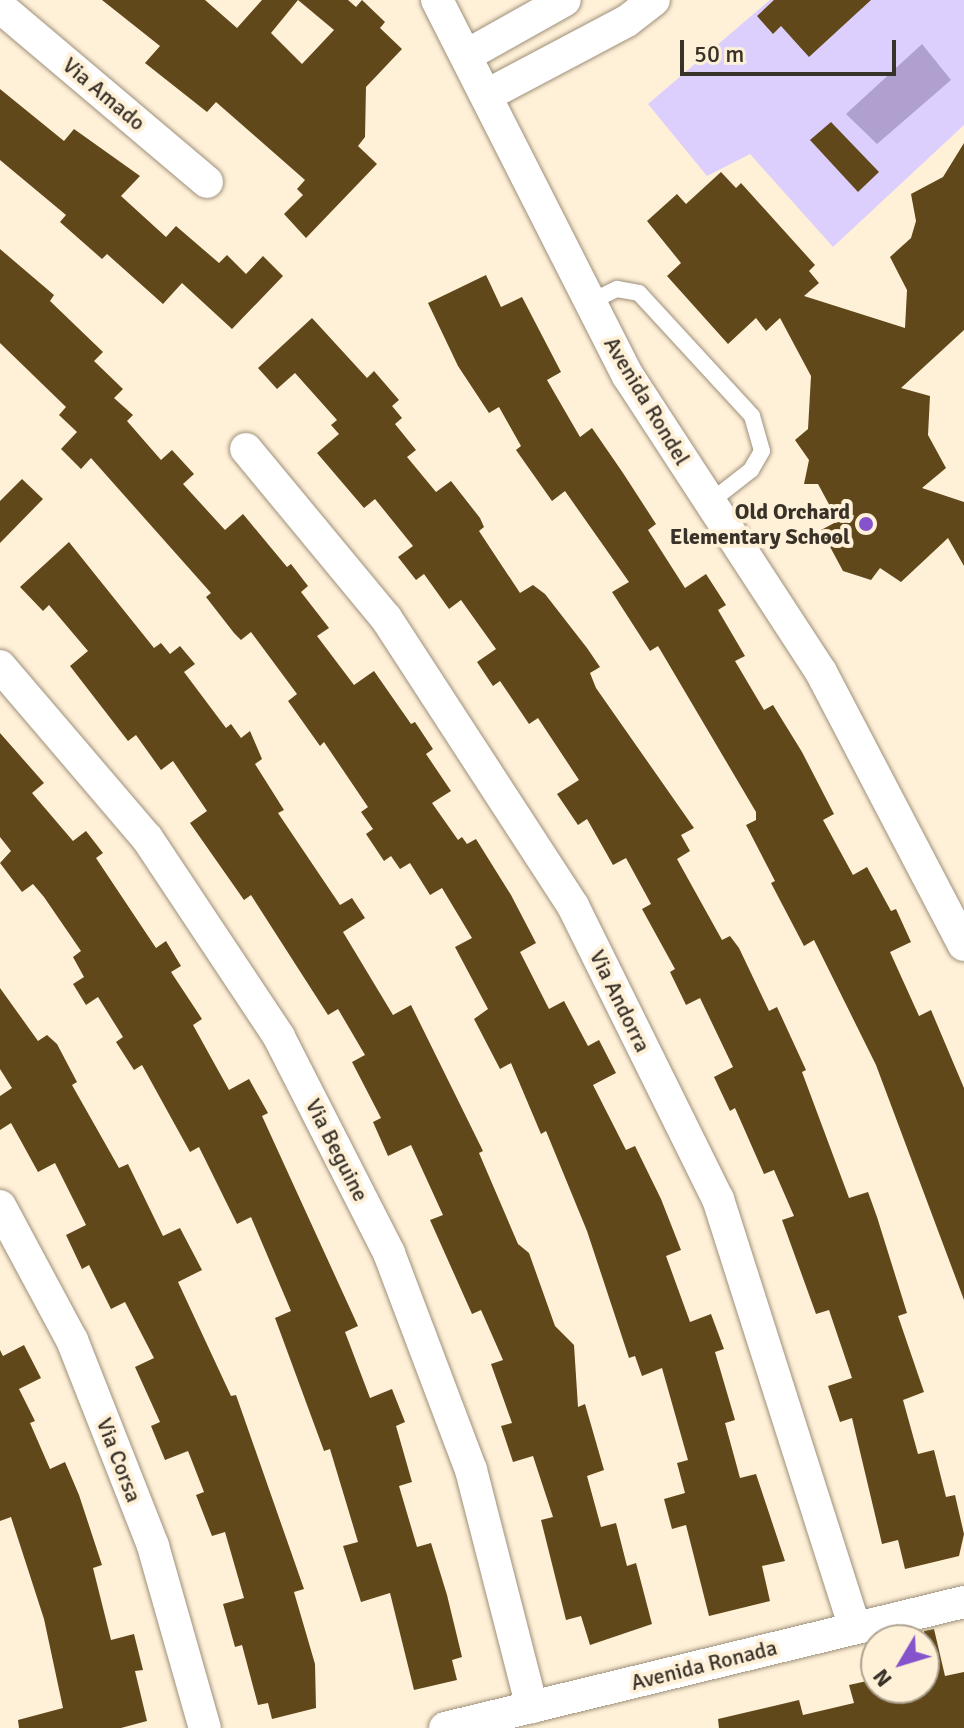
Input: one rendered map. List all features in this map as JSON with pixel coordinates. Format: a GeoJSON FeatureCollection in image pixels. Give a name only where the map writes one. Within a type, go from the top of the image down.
{"type":"FeatureCollection","features":[{"type":"Feature","properties":{"kind":"street","name":"Avenida Rondel"},"geometry":{"type":"LineString","coordinates":[[437,0],[489,94],[628,376],[857,733],[964,945]]}},
{"type":"Feature","properties":{"kind":"street"},"geometry":{"type":"LineString","coordinates":[[467,55],[565,0]]}},
{"type":"Feature","properties":{"kind":"street"},"geometry":{"type":"LineString","coordinates":[[489,94],[627,21],[654,0]]}},
{"type":"Feature","properties":{"kind":"street","name":"Via Amado"},"geometry":{"type":"LineString","coordinates":[[0,7],[207,182]]}},
{"type":"Feature","properties":{"kind":"street","name":"Via Andorra"},"geometry":{"type":"LineString","coordinates":[[246,449],[386,618],[573,906],[718,1199],[854,1626]]}},
{"type":"Feature","properties":{"kind":"street","name":"Via Beguine"},"geometry":{"type":"LineString","coordinates":[[0,666],[147,838],[279,1037],[389,1253],[460,1441],[532,1707]]}},
{"type":"Feature","properties":{"kind":"street","name":"Via Corsa"},"geometry":{"type":"LineString","coordinates":[[0,1206],[72,1340],[153,1546],[205,1728]]}},
{"type":"Feature","properties":{"kind":"street","name":"Avenida Ronada"},"geometry":{"type":"LineString","coordinates":[[445,1728],[854,1626],[964,1602]]}},
{"type":"Feature","properties":{"kind":"lane"},"geometry":{"type":"LineString","coordinates":[[590,302],[617,289],[639,293],[752,416],[762,451],[751,470],[710,502]]}},
{"type":"Feature","properties":{"kind":"shaded area"},"geometry":{"type":"Polygon","coordinates":[[[770,0],[964,0],[964,125],[833,247],[750,154],[707,176],[648,104],[770,0]]]}},
{"type":"Feature","properties":{"kind":"shaded area"},"geometry":{"type":"Polygon","coordinates":[[[922,44],[951,80],[877,144],[846,114],[922,44]]]}},
{"type":"Feature","properties":{"kind":"building"},"geometry":{"type":"Polygon","coordinates":[[[102,0],[205,0],[237,28],[262,0],[298,0],[348,0],[356,7],[362,0],[385,22],[380,28],[402,49],[366,87],[365,137],[358,146],[377,164],[306,238],[284,214],[303,195],[297,189],[305,180],[216,102],[207,112],[145,63],[160,46],[102,0]],[[298,0],[271,33],[302,64],[334,30],[298,0]]]}},
{"type":"Feature","properties":{"kind":"building"},"geometry":{"type":"Polygon","coordinates":[[[774,0],[871,0],[809,57],[781,26],[773,34],[757,16],[774,0]]]}},
{"type":"Feature","properties":{"kind":"building"},"geometry":{"type":"Polygon","coordinates":[[[0,89],[64,141],[74,129],[140,176],[121,196],[166,237],[176,226],[219,263],[227,255],[246,274],[263,256],[283,276],[232,329],[182,283],[163,304],[107,254],[102,259],[60,222],[66,215],[0,160],[0,89]]]}},
{"type":"Feature","properties":{"kind":"building"},"geometry":{"type":"Polygon","coordinates":[[[831,122],[879,172],[858,192],[810,140],[831,122]]]}},
{"type":"Feature","properties":{"kind":"building"},"geometry":{"type":"Polygon","coordinates":[[[964,143],[964,330],[901,388],[930,396],[928,435],[946,468],[922,488],[964,502],[964,566],[948,538],[901,582],[880,568],[871,580],[843,571],[821,530],[838,521],[818,484],[804,484],[809,460],[795,440],[808,429],[811,376],[780,318],[766,331],[756,318],[728,344],[667,276],[681,263],[647,221],[677,194],[686,204],[721,172],[736,188],[741,183],[815,265],[809,271],[819,283],[804,296],[905,328],[907,290],[890,257],[911,238],[916,221],[911,194],[943,177],[964,143]]]}},
{"type":"Feature","properties":{"kind":"building"},"geometry":{"type":"Polygon","coordinates":[[[0,249],[54,295],[50,301],[103,352],[94,361],[123,389],[114,398],[133,415],[127,421],[161,460],[172,450],[194,474],[183,484],[225,530],[243,514],[287,567],[291,564],[308,586],[301,592],[329,628],[317,636],[354,685],[374,671],[411,724],[415,722],[433,749],[426,754],[451,791],[432,803],[458,840],[462,837],[467,844],[476,839],[511,895],[536,943],[520,952],[549,1009],[564,1001],[588,1046],[599,1040],[616,1073],[593,1085],[626,1150],[635,1146],[661,1199],[681,1250],[666,1256],[690,1322],[711,1314],[724,1349],[715,1352],[735,1420],[725,1423],[740,1478],[756,1474],[785,1561],[762,1566],[770,1601],[709,1616],[686,1525],[672,1529],[664,1499],[685,1493],[677,1463],[688,1460],[662,1368],[642,1376],[635,1356],[629,1358],[587,1231],[546,1131],[541,1134],[511,1063],[500,1069],[474,1019],[488,1009],[455,947],[472,938],[442,888],[430,895],[410,863],[400,869],[391,856],[384,861],[366,834],[373,829],[361,812],[368,807],[324,742],[320,746],[288,701],[297,694],[251,632],[241,640],[234,633],[206,597],[211,593],[91,458],[81,469],[61,449],[77,432],[59,415],[66,407],[0,343],[0,249]]]}},
{"type":"Feature","properties":{"kind":"building"},"geometry":{"type":"Polygon","coordinates":[[[486,275],[501,307],[522,297],[561,372],[547,380],[580,437],[592,428],[623,473],[656,524],[648,530],[685,588],[706,574],[726,605],[718,610],[745,656],[735,661],[764,710],[773,705],[802,752],[834,814],[823,820],[853,875],[867,867],[891,911],[896,909],[911,942],[890,952],[919,1016],[931,1010],[964,1088],[964,1300],[876,1065],[814,940],[804,946],[771,883],[775,881],[746,825],[756,820],[756,812],[658,646],[650,651],[612,592],[629,582],[565,491],[552,501],[516,450],[521,446],[499,407],[489,413],[458,366],[428,303],[486,275]]]}},
{"type":"Feature","properties":{"kind":"building"},"geometry":{"type":"Polygon","coordinates":[[[312,318],[367,378],[374,371],[399,400],[392,406],[402,418],[395,424],[416,450],[407,457],[436,492],[451,481],[480,518],[484,527],[479,531],[520,593],[533,585],[545,594],[587,648],[600,667],[590,673],[596,688],[694,828],[681,835],[690,851],[677,859],[722,940],[730,936],[739,948],[769,1011],[777,1007],[806,1070],[802,1072],[849,1198],[868,1192],[907,1313],[898,1316],[924,1392],[903,1400],[918,1454],[934,1450],[946,1497],[955,1495],[964,1534],[959,1556],[905,1569],[898,1540],[882,1544],[852,1418],[840,1422],[828,1386],[852,1378],[829,1310],[816,1314],[782,1220],[794,1216],[774,1170],[764,1174],[735,1108],[730,1111],[714,1077],[733,1067],[700,998],[686,1005],[670,972],[675,969],[642,909],[651,904],[626,858],[613,865],[587,819],[578,825],[557,794],[579,780],[538,718],[529,724],[500,681],[493,686],[477,662],[496,649],[461,600],[449,609],[424,574],[416,580],[398,557],[413,546],[375,499],[364,508],[317,453],[339,434],[331,425],[337,420],[295,373],[277,389],[258,368],[312,318]]]}},
{"type":"Feature","properties":{"kind":"building"},"geometry":{"type":"Polygon","coordinates":[[[22,479],[43,499],[0,543],[0,501],[22,479]]]}},
{"type":"Feature","properties":{"kind":"building"},"geometry":{"type":"Polygon","coordinates":[[[69,542],[154,648],[161,643],[170,654],[180,646],[195,664],[184,672],[226,728],[231,724],[241,738],[250,731],[262,759],[255,764],[284,810],[278,813],[340,905],[352,898],[365,918],[343,932],[393,1015],[411,1005],[483,1151],[479,1153],[518,1244],[529,1253],[555,1326],[574,1345],[578,1407],[585,1404],[604,1470],[587,1476],[601,1527],[616,1523],[627,1566],[636,1563],[652,1624],[590,1645],[581,1616],[566,1620],[541,1520],[553,1517],[533,1456],[513,1462],[501,1426],[512,1423],[491,1364],[503,1360],[481,1310],[472,1314],[430,1220],[443,1215],[411,1145],[388,1156],[373,1122],[381,1118],[352,1062],[365,1055],[338,1009],[328,1015],[251,895],[244,900],[190,823],[207,811],[173,761],[161,770],[136,735],[128,741],[70,666],[88,651],[49,605],[43,611],[20,587],[69,542]]]}},
{"type":"Feature","properties":{"kind":"building"},"geometry":{"type":"Polygon","coordinates":[[[0,733],[44,783],[32,793],[73,841],[86,831],[103,853],[96,858],[156,948],[166,941],[181,966],[171,972],[202,1019],[193,1025],[229,1090],[249,1079],[268,1113],[262,1116],[358,1326],[345,1332],[370,1398],[392,1389],[405,1422],[396,1426],[412,1482],[399,1486],[417,1547],[431,1543],[447,1595],[462,1657],[452,1660],[457,1680],[414,1690],[390,1593],[361,1602],[343,1546],[358,1542],[330,1449],[324,1451],[275,1318],[291,1311],[251,1217],[237,1224],[199,1147],[190,1152],[142,1065],[134,1070],[116,1042],[123,1037],[98,997],[86,1005],[73,984],[84,977],[73,957],[81,951],[44,897],[33,884],[22,892],[0,863],[11,851],[0,837],[0,733]]]}},
{"type":"Feature","properties":{"kind":"building"},"geometry":{"type":"Polygon","coordinates":[[[0,988],[38,1041],[47,1035],[57,1044],[77,1082],[72,1085],[119,1168],[128,1164],[163,1236],[180,1228],[202,1270],[178,1282],[231,1396],[236,1395],[304,1589],[294,1592],[315,1664],[316,1708],[272,1719],[268,1703],[258,1705],[242,1645],[235,1647],[223,1604],[244,1598],[225,1532],[212,1536],[196,1495],[204,1492],[188,1451],[165,1460],[151,1426],[160,1422],[135,1367],[154,1358],[125,1302],[111,1309],[89,1265],[82,1269],[66,1235],[86,1225],[55,1163],[38,1172],[11,1123],[0,1130],[0,1096],[12,1088],[0,1069],[0,988]]]}},
{"type":"Feature","properties":{"kind":"building"},"geometry":{"type":"Polygon","coordinates":[[[24,1345],[41,1378],[19,1389],[35,1421],[30,1423],[50,1469],[65,1462],[79,1495],[102,1565],[93,1568],[111,1640],[134,1634],[143,1670],[135,1671],[147,1721],[121,1728],[19,1728],[18,1720],[63,1708],[44,1619],[11,1517],[0,1521],[0,1350],[3,1356],[24,1345]]]}},
{"type":"Feature","properties":{"kind":"building"},"geometry":{"type":"Polygon","coordinates":[[[940,1655],[945,1676],[964,1672],[964,1728],[719,1728],[718,1719],[799,1700],[803,1715],[854,1703],[849,1685],[860,1683],[860,1704],[940,1704],[940,1655]]]}},
{"type":"Feature","properties":{"kind":"place","name":"Old Orchard Elementary School"},"geometry":{"type":"Point","coordinates":[866,524]}}]}
